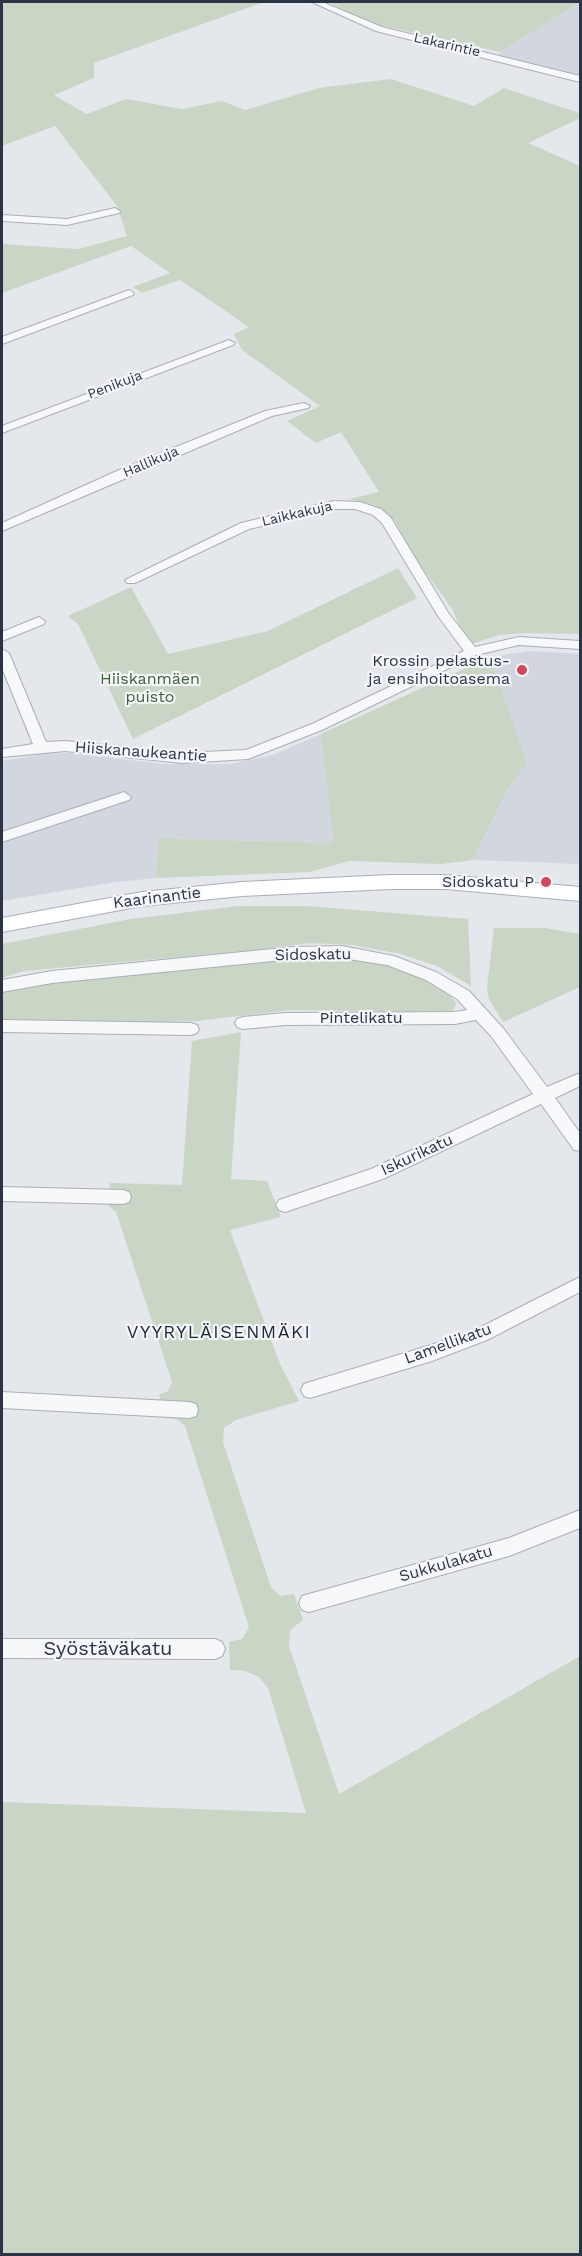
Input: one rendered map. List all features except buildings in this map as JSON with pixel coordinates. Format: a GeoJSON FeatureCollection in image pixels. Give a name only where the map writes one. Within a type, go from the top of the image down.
{"type":"FeatureCollection","features":[{"type":"Feature","properties":{"kind":"main road","name":"Kaarinantie"},"geometry":{"type":"LineString","coordinates":[[2,925],[77,910],[187,893],[315,885],[446,882],[580,894]]}},
{"type":"Feature","properties":{"kind":"main road","name":"Kaarinantie"},"geometry":{"type":"LineString","coordinates":[[315,885],[504,898],[580,907]]}},
{"type":"Feature","properties":{"kind":"street","name":"Lakarintie"},"geometry":{"type":"LineString","coordinates":[[316,2],[379,28],[580,79]]}},
{"type":"Feature","properties":{"kind":"street"},"geometry":{"type":"LineString","coordinates":[[2,218],[67,222],[115,211]]}},
{"type":"Feature","properties":{"kind":"street"},"geometry":{"type":"LineString","coordinates":[[2,341],[129,293]]}},
{"type":"Feature","properties":{"kind":"street","name":"Penikuja"},"geometry":{"type":"LineString","coordinates":[[2,430],[229,343]]}},
{"type":"Feature","properties":{"kind":"street","name":"Hallikuja"},"geometry":{"type":"LineString","coordinates":[[2,527],[123,473],[269,413],[304,406]]}},
{"type":"Feature","properties":{"kind":"street","name":"Laikkakuja"},"geometry":{"type":"LineString","coordinates":[[131,580],[245,526],[334,505],[357,505],[377,512],[387,521],[444,616],[472,652]]}},
{"type":"Feature","properties":{"kind":"street"},"geometry":{"type":"LineString","coordinates":[[2,637],[39,621]]}},
{"type":"Feature","properties":{"kind":"street","name":"Hiiskanaukeantie"},"geometry":{"type":"LineString","coordinates":[[2,753],[41,747],[87,747],[183,758],[248,754],[317,727],[472,652],[519,641],[580,645]]}},
{"type":"Feature","properties":{"kind":"street"},"geometry":{"type":"LineString","coordinates":[[2,653],[41,747]]}},
{"type":"Feature","properties":{"kind":"street"},"geometry":{"type":"LineString","coordinates":[[2,837],[124,797]]}},
{"type":"Feature","properties":{"kind":"street","name":"Sidoskatu"},"geometry":{"type":"LineString","coordinates":[[2,986],[52,976],[293,953],[342,952],[389,960],[431,976],[463,995],[480,1013],[545,1096],[580,1145]]}},
{"type":"Feature","properties":{"kind":"street","name":"Pintelikatu"},"geometry":{"type":"LineString","coordinates":[[243,1023],[285,1018],[455,1018],[480,1013]]}},
{"type":"Feature","properties":{"kind":"street"},"geometry":{"type":"LineString","coordinates":[[2,1026],[191,1029]]}},
{"type":"Feature","properties":{"kind":"street","name":"Iskurikatu"},"geometry":{"type":"LineString","coordinates":[[285,1205],[377,1174],[580,1079]]}},
{"type":"Feature","properties":{"kind":"street"},"geometry":{"type":"LineString","coordinates":[[2,1194],[123,1197]]}},
{"type":"Feature","properties":{"kind":"street","name":"Lamellikatu"},"geometry":{"type":"LineString","coordinates":[[310,1390],[432,1353],[481,1335],[580,1284]]}},
{"type":"Feature","properties":{"kind":"street"},"geometry":{"type":"LineString","coordinates":[[2,1400],[189,1410]]}},
{"type":"Feature","properties":{"kind":"street","name":"Sukkulakatu"},"geometry":{"type":"LineString","coordinates":[[309,1603],[509,1546],[580,1519]]}},
{"type":"Feature","properties":{"kind":"street","name":"Syöstäväkatu"},"geometry":{"type":"LineString","coordinates":[[2,1649],[215,1649]]}},
{"type":"Feature","properties":{"kind":"shaded area"},"geometry":{"type":"Polygon","coordinates":[[[580,2],[580,79],[499,57],[500,52],[580,2]]]}},
{"type":"Feature","properties":{"kind":"shaded area"},"geometry":{"type":"Polygon","coordinates":[[[529,651],[580,654],[580,864],[473,860],[507,791],[527,763],[490,657],[529,651]]]}},
{"type":"Feature","properties":{"kind":"shaded area"},"geometry":{"type":"Polygon","coordinates":[[[321,734],[335,843],[160,838],[156,878],[116,882],[2,901],[2,761],[44,754],[68,753],[164,764],[230,764],[273,755],[321,734]]]}},
{"type":"Feature","properties":{"kind":"green space"},"geometry":{"type":"Polygon","coordinates":[[[2,2],[264,2],[94,63],[94,78],[54,95],[87,114],[126,99],[182,109],[222,101],[245,110],[319,88],[391,79],[474,106],[504,88],[580,113],[580,118],[528,143],[580,166],[580,634],[499,635],[471,644],[462,634],[453,610],[414,557],[395,521],[375,505],[349,499],[379,492],[341,432],[316,443],[287,421],[320,406],[242,350],[234,334],[249,327],[180,280],[142,293],[133,287],[170,273],[131,246],[2,293],[2,244],[78,249],[127,236],[117,206],[55,126],[2,146],[2,2]]]}},
{"type":"Feature","properties":{"kind":"green space"},"geometry":{"type":"Polygon","coordinates":[[[329,2],[580,2],[500,52],[366,22],[329,2]]]}},
{"type":"Feature","properties":{"kind":"green space","name":"Hiiskanmäen puisto"},"geometry":{"type":"Polygon","coordinates":[[[398,568],[417,598],[133,739],[78,624],[68,616],[131,587],[168,654],[268,631],[398,568]]]}},
{"type":"Feature","properties":{"kind":"green space"},"geometry":{"type":"Polygon","coordinates":[[[490,657],[527,763],[507,791],[473,860],[441,864],[349,861],[310,872],[156,878],[159,838],[334,843],[321,734],[490,657]]]}},
{"type":"Feature","properties":{"kind":"green space"},"geometry":{"type":"Polygon","coordinates":[[[239,906],[307,906],[468,919],[471,986],[437,966],[401,954],[352,945],[310,943],[24,971],[2,978],[2,944],[131,919],[239,906]]]}},
{"type":"Feature","properties":{"kind":"green space"},"geometry":{"type":"Polygon","coordinates":[[[494,928],[545,928],[580,934],[580,987],[503,1022],[489,999],[487,987],[494,928]]]}},
{"type":"Feature","properties":{"kind":"green space"},"geometry":{"type":"Polygon","coordinates":[[[353,957],[386,963],[420,975],[447,991],[456,1003],[453,1012],[291,1010],[197,1021],[152,1022],[2,1019],[2,993],[13,989],[57,982],[310,958],[353,957]]]}},
{"type":"Feature","properties":{"kind":"green space"},"geometry":{"type":"Polygon","coordinates":[[[241,1032],[231,1179],[267,1181],[281,1217],[230,1230],[280,1364],[299,1401],[236,1420],[224,1428],[223,1442],[271,1587],[280,1596],[294,1594],[303,1620],[290,1630],[289,1646],[339,1794],[580,1656],[580,2254],[2,2254],[2,1802],[306,1813],[268,1688],[259,1677],[245,1671],[230,1670],[229,1642],[242,1639],[249,1627],[185,1426],[177,1419],[166,1418],[159,1395],[168,1391],[172,1382],[116,1212],[107,1204],[110,1183],[182,1185],[192,1041],[241,1032]]]}},
{"type":"Feature","properties":{"kind":"place","name":"Krossin pelastus- ja ensihoitoasema"},"geometry":{"type":"Point","coordinates":[522,670]}},
{"type":"Feature","properties":{"kind":"place","name":"Sidoskatu P"},"geometry":{"type":"Point","coordinates":[546,882]}},
{"type":"Feature","properties":{"kind":"district","name":"VYYRYLÄISENMÄKI"},"geometry":{"type":"Point","coordinates":[219,1333]}}]}
